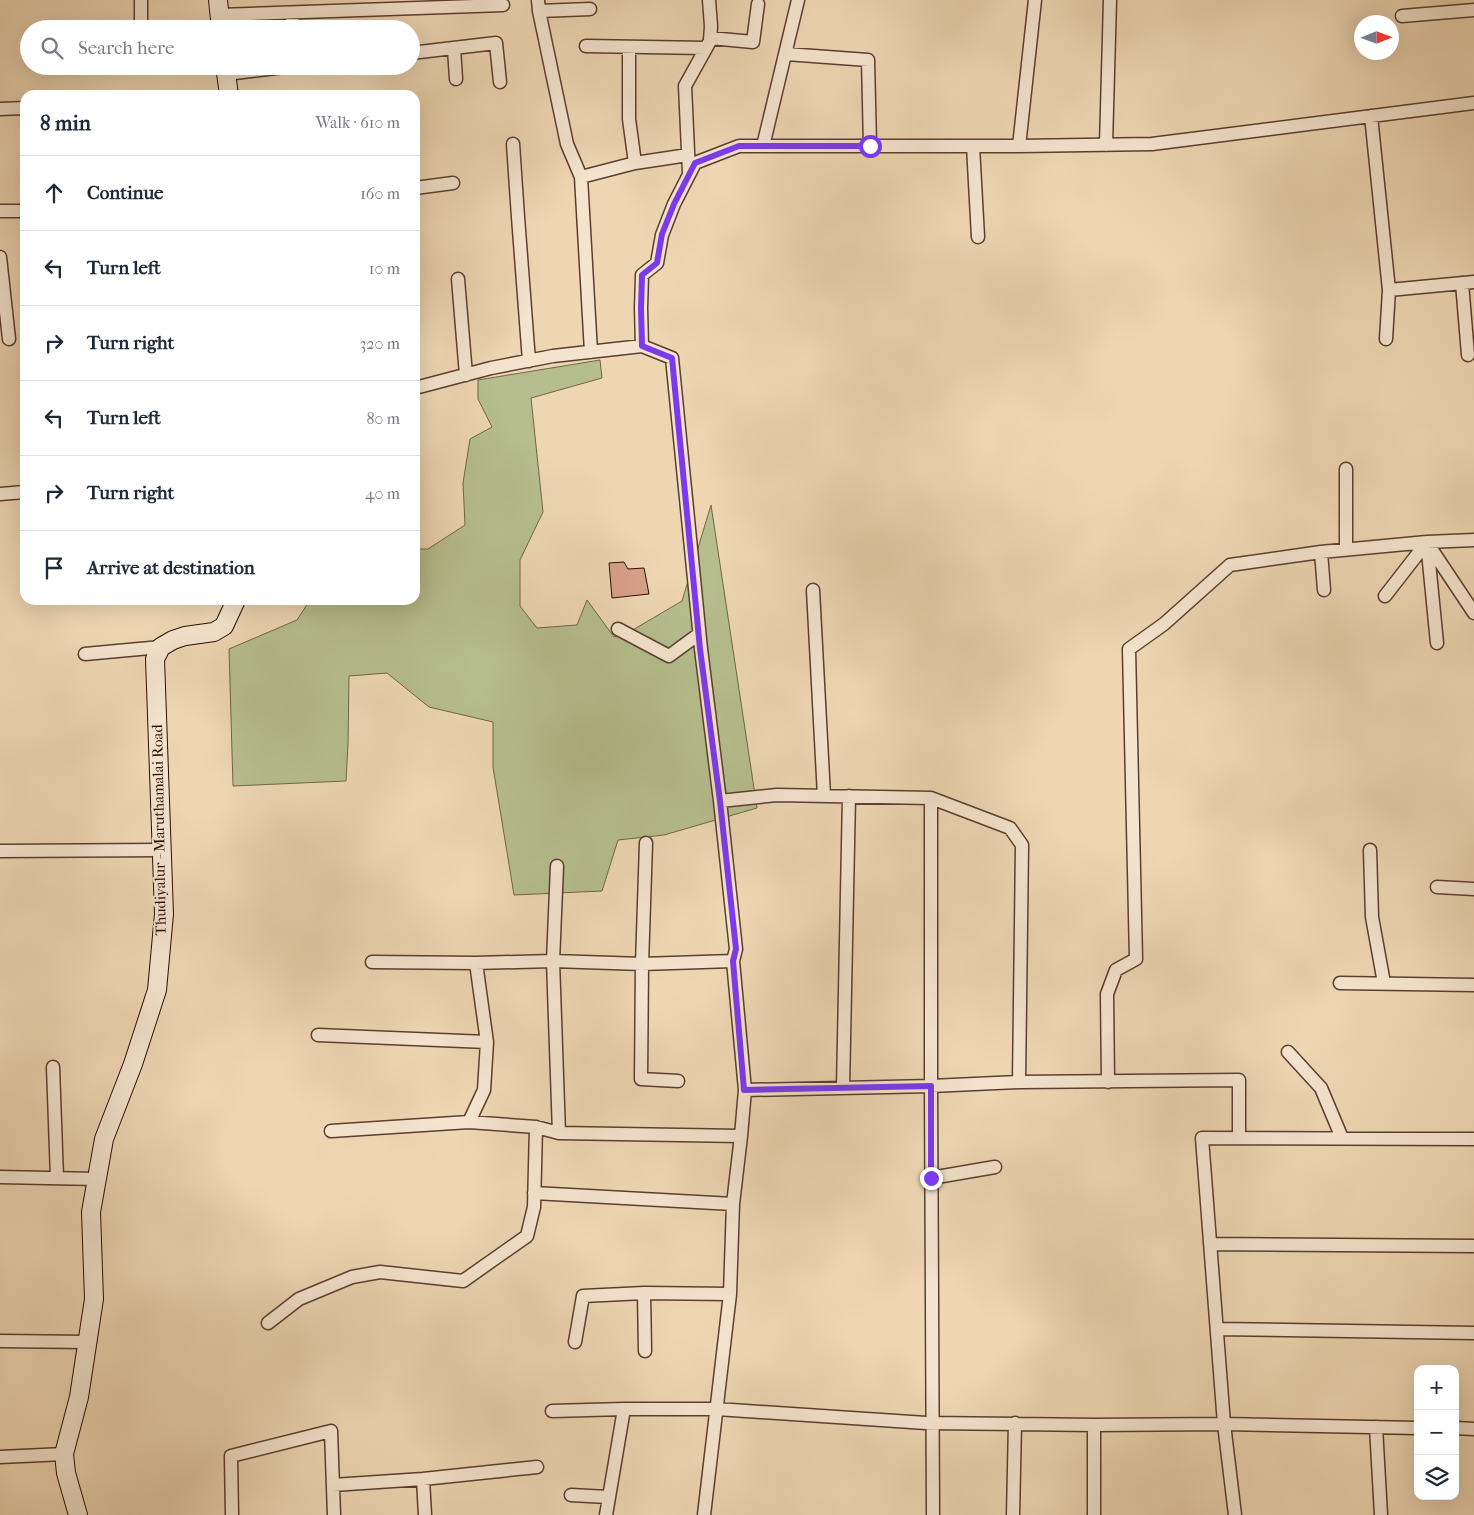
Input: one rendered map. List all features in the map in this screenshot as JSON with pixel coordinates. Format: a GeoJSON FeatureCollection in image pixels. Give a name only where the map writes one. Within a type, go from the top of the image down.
{"type":"FeatureCollection","features":[{"type":"Feature","properties":{"kind":"main road"},"geometry":{"type":"LineString","coordinates":[[226,75],[228,90]]}},
{"type":"Feature","properties":{"kind":"main road"},"geometry":{"type":"LineString","coordinates":[[160,647],[185,636],[214,632],[224,626],[234,605]]}},
{"type":"Feature","properties":{"kind":"main road","name":"Thudiyalur - Maruthamalai Road"},"geometry":{"type":"LineString","coordinates":[[78,1515],[66,1473],[64,1454],[79,1398],[94,1299],[91,1212],[104,1139],[133,1064],[157,990],[164,914],[155,659],[160,647]]}},
{"type":"Feature","properties":{"kind":"street"},"geometry":{"type":"LineString","coordinates":[[140,20],[141,0]]}},
{"type":"Feature","properties":{"kind":"street"},"geometry":{"type":"LineString","coordinates":[[689,176],[685,86],[708,43],[711,26],[709,0]]}},
{"type":"Feature","properties":{"kind":"street"},"geometry":{"type":"LineString","coordinates":[[763,146],[798,0]]}},
{"type":"Feature","properties":{"kind":"street"},"geometry":{"type":"LineString","coordinates":[[1019,146],[1035,0]]}},
{"type":"Feature","properties":{"kind":"street"},"geometry":{"type":"LineString","coordinates":[[1106,144],[1110,0]]}},
{"type":"Feature","properties":{"kind":"street"},"geometry":{"type":"LineString","coordinates":[[586,46],[629,47],[753,42],[758,4]]}},
{"type":"Feature","properties":{"kind":"street"},"geometry":{"type":"LineString","coordinates":[[220,15],[503,5]]}},
{"type":"Feature","properties":{"kind":"street"},"geometry":{"type":"LineString","coordinates":[[590,9],[539,6],[567,144],[581,177],[591,352]]}},
{"type":"Feature","properties":{"kind":"street"},"geometry":{"type":"LineString","coordinates":[[1402,16],[1474,10]]}},
{"type":"Feature","properties":{"kind":"street"},"geometry":{"type":"LineString","coordinates":[[292,12],[292,20]]}},
{"type":"Feature","properties":{"kind":"street"},"geometry":{"type":"LineString","coordinates":[[420,51],[496,43],[500,82]]}},
{"type":"Feature","properties":{"kind":"street"},"geometry":{"type":"LineString","coordinates":[[629,47],[629,118],[635,163]]}},
{"type":"Feature","properties":{"kind":"street"},"geometry":{"type":"LineString","coordinates":[[454,48],[456,79]]}},
{"type":"Feature","properties":{"kind":"street"},"geometry":{"type":"LineString","coordinates":[[786,54],[868,60],[870,146]]}},
{"type":"Feature","properties":{"kind":"street"},"geometry":{"type":"LineString","coordinates":[[642,346],[642,275],[657,263],[662,234],[674,204],[695,163],[739,146],[1152,144],[1474,103]]}},
{"type":"Feature","properties":{"kind":"street"},"geometry":{"type":"LineString","coordinates":[[0,109],[20,108]]}},
{"type":"Feature","properties":{"kind":"street"},"geometry":{"type":"LineString","coordinates":[[1371,116],[1389,290],[1386,339]]}},
{"type":"Feature","properties":{"kind":"street"},"geometry":{"type":"LineString","coordinates":[[513,144],[530,361]]}},
{"type":"Feature","properties":{"kind":"street"},"geometry":{"type":"LineString","coordinates":[[972,146],[978,236]]}},
{"type":"Feature","properties":{"kind":"street"},"geometry":{"type":"LineString","coordinates":[[581,177],[635,163],[688,155]]}},
{"type":"Feature","properties":{"kind":"street"},"geometry":{"type":"LineString","coordinates":[[420,187],[453,183]]}},
{"type":"Feature","properties":{"kind":"street"},"geometry":{"type":"LineString","coordinates":[[0,211],[20,211]]}},
{"type":"Feature","properties":{"kind":"street"},"geometry":{"type":"LineString","coordinates":[[0,257],[9,339]]}},
{"type":"Feature","properties":{"kind":"street"},"geometry":{"type":"LineString","coordinates":[[458,280],[466,375]]}},
{"type":"Feature","properties":{"kind":"street"},"geometry":{"type":"LineString","coordinates":[[1389,290],[1468,283],[1468,355]]}},
{"type":"Feature","properties":{"kind":"street"},"geometry":{"type":"LineString","coordinates":[[420,387],[553,356],[642,346],[672,358],[699,634],[736,949],[733,961],[744,1090],[733,1204],[730,1294],[704,1515]]}},
{"type":"Feature","properties":{"kind":"street"},"geometry":{"type":"LineString","coordinates":[[1346,469],[1346,549]]}},
{"type":"Feature","properties":{"kind":"street"},"geometry":{"type":"LineString","coordinates":[[0,494],[20,492]]}},
{"type":"Feature","properties":{"kind":"street"},"geometry":{"type":"LineString","coordinates":[[1108,1082],[1107,994],[1116,970],[1136,959],[1129,649],[1164,624],[1230,565],[1346,549],[1474,540]]}},
{"type":"Feature","properties":{"kind":"street"},"geometry":{"type":"LineString","coordinates":[[1385,596],[1427,542]]}},
{"type":"Feature","properties":{"kind":"street"},"geometry":{"type":"LineString","coordinates":[[1427,542],[1474,613]]}},
{"type":"Feature","properties":{"kind":"street"},"geometry":{"type":"LineString","coordinates":[[1427,542],[1437,643]]}},
{"type":"Feature","properties":{"kind":"street"},"geometry":{"type":"LineString","coordinates":[[1321,552],[1324,590]]}},
{"type":"Feature","properties":{"kind":"street"},"geometry":{"type":"LineString","coordinates":[[813,590],[824,796]]}},
{"type":"Feature","properties":{"kind":"street"},"geometry":{"type":"LineString","coordinates":[[618,629],[669,656],[699,634]]}},
{"type":"Feature","properties":{"kind":"street"},"geometry":{"type":"LineString","coordinates":[[86,654],[160,647]]}},
{"type":"Feature","properties":{"kind":"street"},"geometry":{"type":"LineString","coordinates":[[720,801],[777,795],[931,798],[1010,828],[1022,845],[1019,1082]]}},
{"type":"Feature","properties":{"kind":"street"},"geometry":{"type":"LineString","coordinates":[[843,1088],[849,796]]}},
{"type":"Feature","properties":{"kind":"street"},"geometry":{"type":"LineString","coordinates":[[931,798],[932,1515]]}},
{"type":"Feature","properties":{"kind":"street"},"geometry":{"type":"LineString","coordinates":[[646,843],[641,1079],[678,1081]]}},
{"type":"Feature","properties":{"kind":"street"},"geometry":{"type":"LineString","coordinates":[[0,851],[162,850]]}},
{"type":"Feature","properties":{"kind":"street"},"geometry":{"type":"LineString","coordinates":[[1370,850],[1372,917],[1384,983]]}},
{"type":"Feature","properties":{"kind":"street"},"geometry":{"type":"LineString","coordinates":[[557,866],[553,961],[559,1132]]}},
{"type":"Feature","properties":{"kind":"street"},"geometry":{"type":"LineString","coordinates":[[1437,887],[1474,889]]}},
{"type":"Feature","properties":{"kind":"street"},"geometry":{"type":"LineString","coordinates":[[372,962],[476,963],[553,961],[642,964],[733,961]]}},
{"type":"Feature","properties":{"kind":"street"},"geometry":{"type":"LineString","coordinates":[[469,1122],[484,1090],[487,1042],[476,963]]}},
{"type":"Feature","properties":{"kind":"street"},"geometry":{"type":"LineString","coordinates":[[1340,982],[1474,985]]}},
{"type":"Feature","properties":{"kind":"street"},"geometry":{"type":"LineString","coordinates":[[318,1036],[487,1042]]}},
{"type":"Feature","properties":{"kind":"street"},"geometry":{"type":"LineString","coordinates":[[1288,1052],[1321,1088],[1342,1138]]}},
{"type":"Feature","properties":{"kind":"street"},"geometry":{"type":"LineString","coordinates":[[53,1067],[56,1178]]}},
{"type":"Feature","properties":{"kind":"street"},"geometry":{"type":"LineString","coordinates":[[744,1090],[1019,1082],[1240,1080],[1239,1138]]}},
{"type":"Feature","properties":{"kind":"street"},"geometry":{"type":"LineString","coordinates":[[331,1131],[469,1122],[559,1132],[741,1136]]}},
{"type":"Feature","properties":{"kind":"street"},"geometry":{"type":"LineString","coordinates":[[268,1323],[299,1299],[352,1277],[380,1272],[463,1281],[527,1236],[534,1207],[536,1128]]}},
{"type":"Feature","properties":{"kind":"street"},"geometry":{"type":"LineString","coordinates":[[1235,1515],[1224,1424],[1202,1138],[1474,1139]]}},
{"type":"Feature","properties":{"kind":"street"},"geometry":{"type":"LineString","coordinates":[[931,1178],[995,1167]]}},
{"type":"Feature","properties":{"kind":"street"},"geometry":{"type":"LineString","coordinates":[[0,1177],[97,1179]]}},
{"type":"Feature","properties":{"kind":"street"},"geometry":{"type":"LineString","coordinates":[[534,1193],[733,1204]]}},
{"type":"Feature","properties":{"kind":"street"},"geometry":{"type":"LineString","coordinates":[[1210,1244],[1474,1246]]}},
{"type":"Feature","properties":{"kind":"street"},"geometry":{"type":"LineString","coordinates":[[575,1342],[583,1296],[644,1293],[730,1294]]}},
{"type":"Feature","properties":{"kind":"street"},"geometry":{"type":"LineString","coordinates":[[644,1293],[645,1352]]}},
{"type":"Feature","properties":{"kind":"street"},"geometry":{"type":"LineString","coordinates":[[1217,1329],[1474,1333]]}},
{"type":"Feature","properties":{"kind":"street"},"geometry":{"type":"LineString","coordinates":[[0,1341],[88,1342]]}},
{"type":"Feature","properties":{"kind":"street"},"geometry":{"type":"LineString","coordinates":[[606,1515],[624,1409]]}},
{"type":"Feature","properties":{"kind":"street"},"geometry":{"type":"LineString","coordinates":[[552,1410],[717,1409],[932,1422],[1094,1425],[1224,1424],[1414,1428]]}},
{"type":"Feature","properties":{"kind":"street"},"geometry":{"type":"LineString","coordinates":[[1014,1515],[1015,1423]]}},
{"type":"Feature","properties":{"kind":"street"},"geometry":{"type":"LineString","coordinates":[[1094,1425],[1094,1515]]}},
{"type":"Feature","properties":{"kind":"street"},"geometry":{"type":"LineString","coordinates":[[1376,1427],[1381,1515]]}},
{"type":"Feature","properties":{"kind":"street"},"geometry":{"type":"LineString","coordinates":[[1459,1428],[1474,1429]]}},
{"type":"Feature","properties":{"kind":"street"},"geometry":{"type":"LineString","coordinates":[[232,1515],[231,1456],[331,1431],[334,1515]]}},
{"type":"Feature","properties":{"kind":"street"},"geometry":{"type":"LineString","coordinates":[[0,1457],[64,1454]]}},
{"type":"Feature","properties":{"kind":"street"},"geometry":{"type":"LineString","coordinates":[[332,1485],[423,1480],[537,1468]]}},
{"type":"Feature","properties":{"kind":"street"},"geometry":{"type":"LineString","coordinates":[[423,1480],[425,1515]]}},
{"type":"Feature","properties":{"kind":"street"},"geometry":{"type":"LineString","coordinates":[[571,1495],[608,1496]]}},
{"type":"Feature","properties":{"kind":"green space"},"geometry":{"type":"Polygon","coordinates":[[[600,360],[602,378],[531,398],[543,512],[520,560],[520,606],[537,628],[577,625],[587,600],[614,637],[631,631],[682,601],[711,505],[757,808],[664,835],[618,840],[602,891],[514,895],[493,767],[493,722],[429,707],[387,673],[349,676],[346,781],[233,786],[229,649],[297,620],[307,605],[420,605],[420,549],[428,549],[465,525],[463,483],[470,439],[492,427],[478,399],[478,380],[600,360]]]}},
{"type":"Feature","properties":{"kind":"building"},"geometry":{"type":"Polygon","coordinates":[[[624,562],[628,569],[644,568],[649,594],[612,598],[609,563],[624,562]]]}},
{"type":"Feature","properties":{"kind":"route"},"geometry":{"type":"LineString","coordinates":[[870,146],[739,146],[695,163],[674,204],[662,234],[657,263],[642,275],[642,346],[672,358],[700,649],[720,801],[736,949],[733,961],[744,1090],[931,1086],[931,1178]]}}]}
